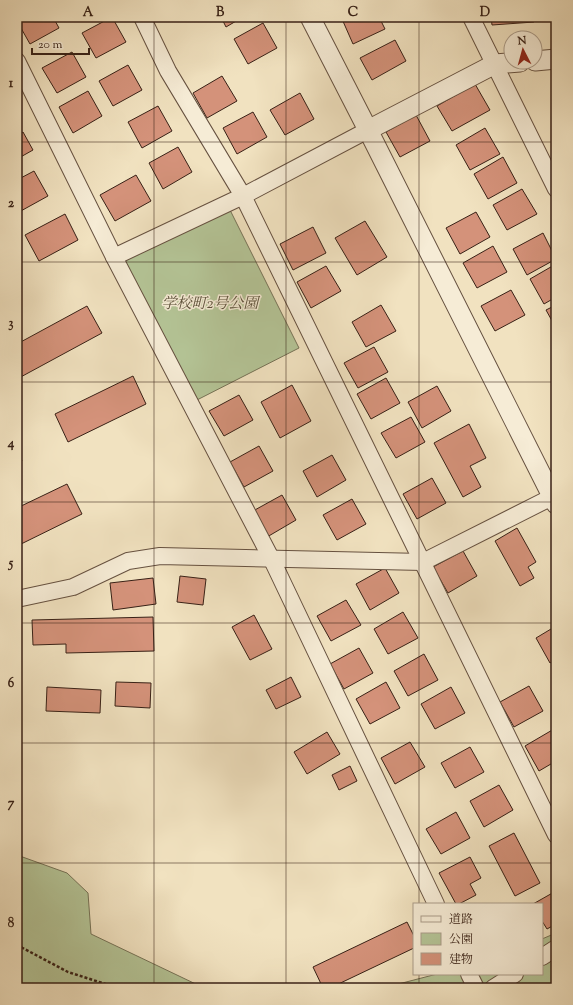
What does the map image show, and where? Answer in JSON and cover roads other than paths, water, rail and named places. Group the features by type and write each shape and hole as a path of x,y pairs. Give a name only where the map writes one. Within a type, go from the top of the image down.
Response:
{"street":[{"path":"142,17 168,72 243,196 556,835"},
{"path":"17,599 73,587 128,561 167,556 272,560 423,562 555,498 310,17"},
{"path":"471,17 556,190"},
{"path":"543,60 556,59"},
{"path":"17,61 114,257 272,560 436,903"},
{"path":"114,257 243,196 495,64 503,63"},
{"path":"543,956 556,948"},
{"path":"470,975 476,988"},
{"path":"493,988 513,975"}],"park label":[{"name":"学校町2号公園","path":"210,303"}]}
